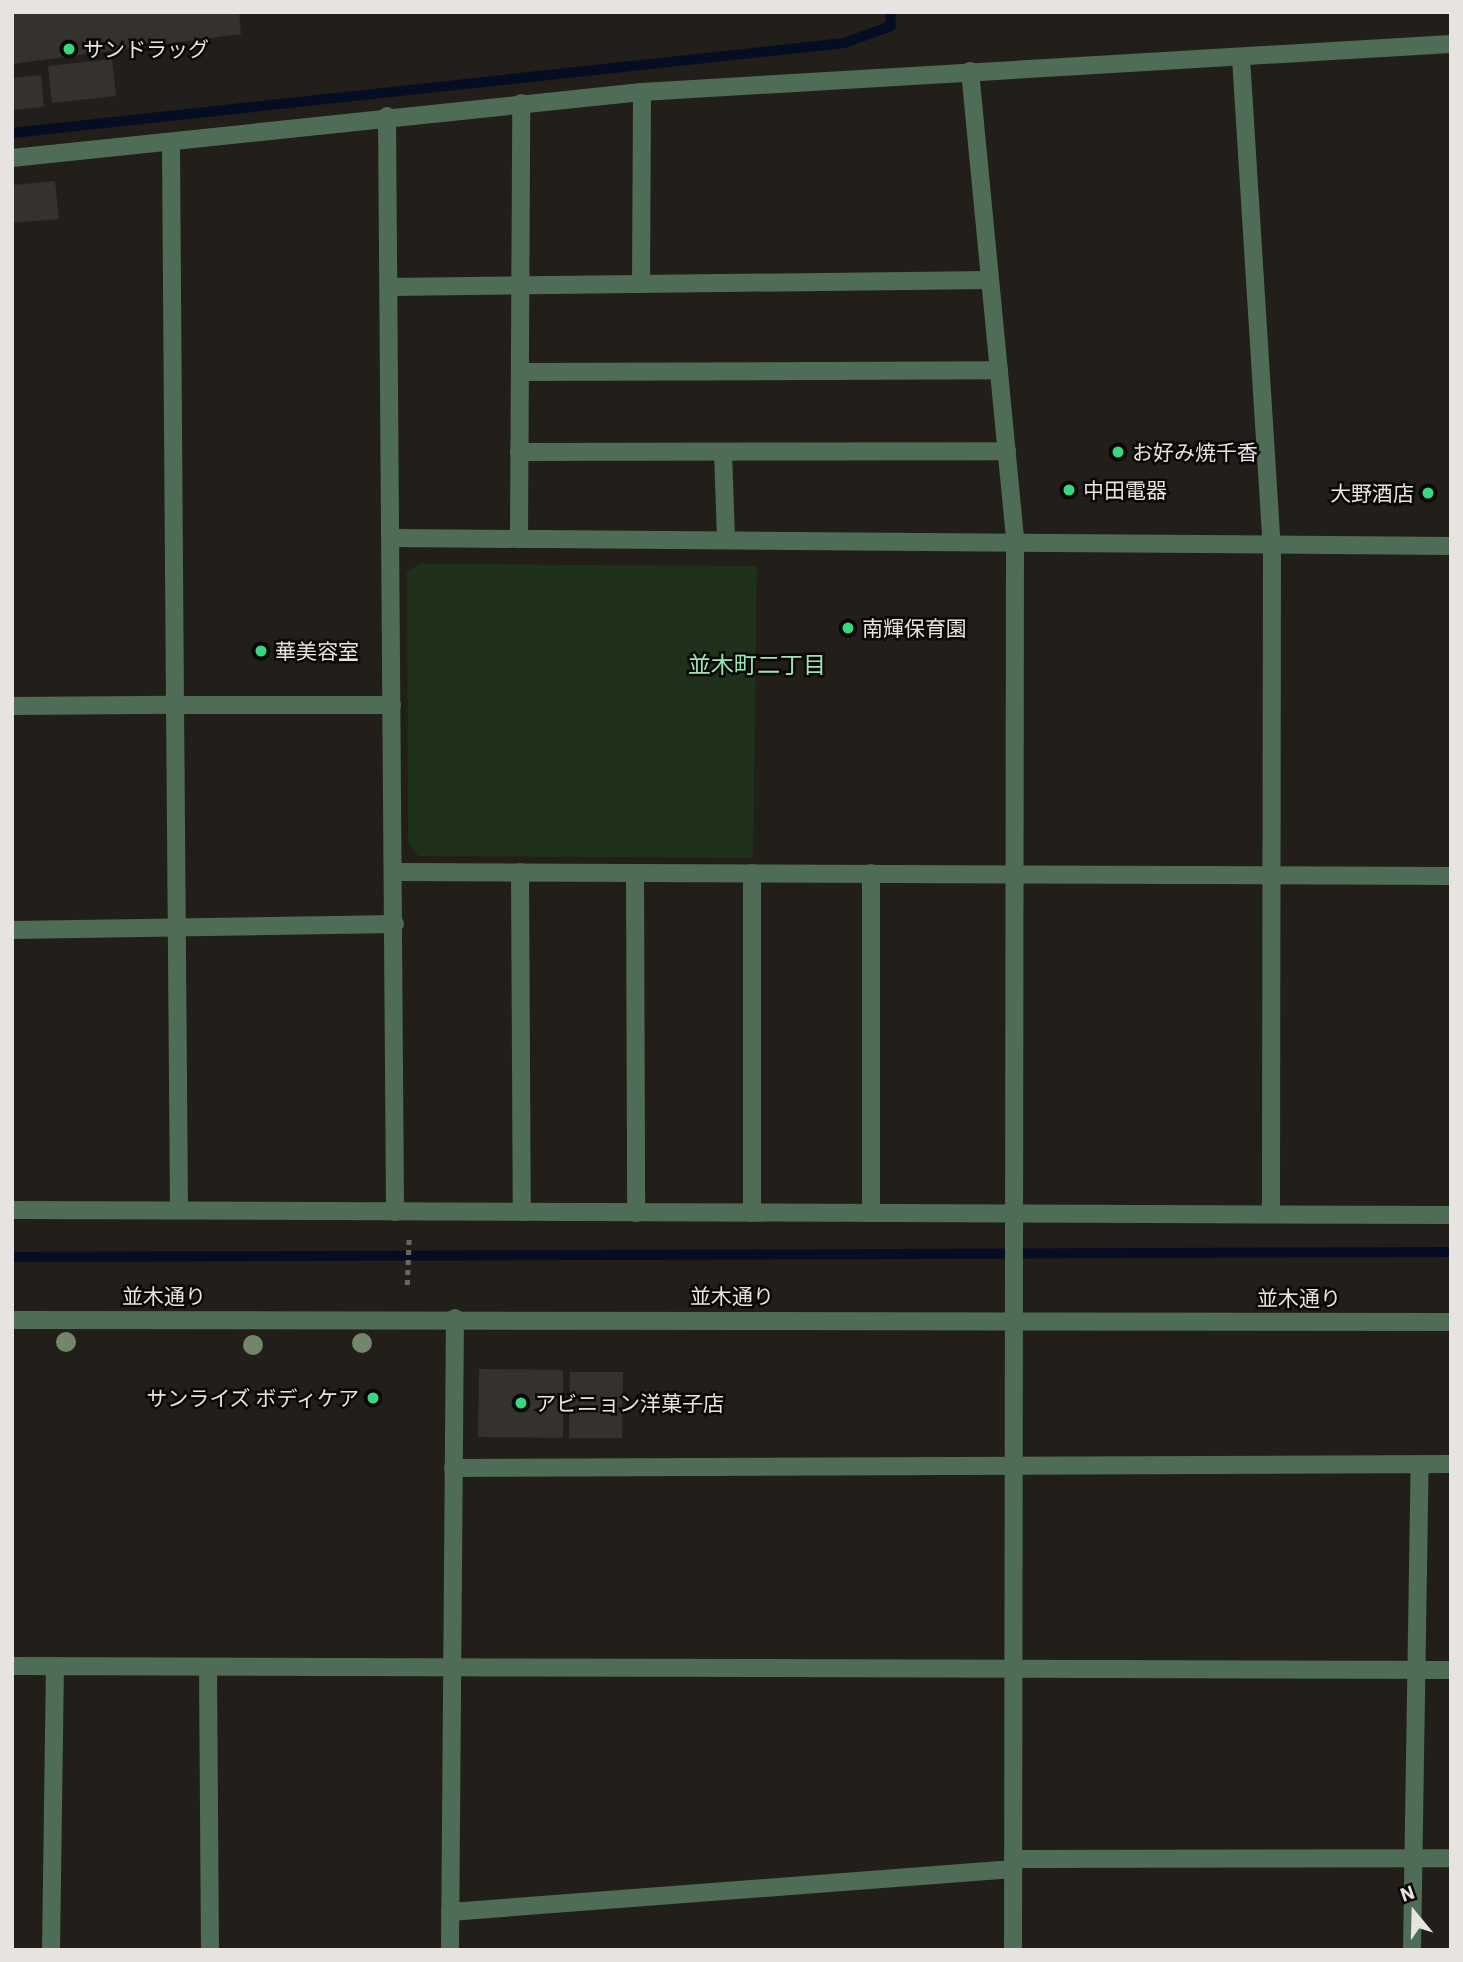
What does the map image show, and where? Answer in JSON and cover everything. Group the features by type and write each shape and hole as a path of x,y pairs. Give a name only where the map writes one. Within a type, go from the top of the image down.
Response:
{"street":[{"path":"12,159 171,143 387,116 642,92 1451,44"},
{"path":"1241,58 1272,546 1274,876 1271,1214"},
{"path":"970,71 1015,541 1011,1213 1013,1950"},
{"path":"641,284 642,92"},
{"path":"519,539 521,103"},
{"path":"387,116 395,872 395,1212"},
{"path":"171,143 179,1209"},
{"path":"389,287 989,280"},
{"path":"520,372 999,370"},
{"path":"519,452 1007,451"},
{"path":"723,452 726,540"},
{"path":"391,538 1451,546"},
{"path":"12,706 392,705"},
{"path":"395,872 1451,876"},
{"path":"520,872 522,1212"},
{"path":"635,873 636,1213"},
{"path":"752,873 752,1213"},
{"path":"871,873 871,1213"},
{"path":"12,930 395,924"},
{"path":"12,1210 1451,1215"},
{"path":"450,1950 450,1667 455,1318"},
{"name":"並木通り","path":"12,1320 455,1318 1451,1322"},
{"path":"453,1468 1451,1464"},
{"path":"1412,1950 1419,1670 1420,1465"},
{"path":"12,1666 1451,1670"},
{"path":"51,1950 55,1666"},
{"path":"208,1667 210,1950"},
{"path":"450,1912 1013,1864 1451,1858"}],"path":[{"path":"407,1285 410,1236"}],"green space":[{"path":"420,564 757,566 753,858 418,856 408,841 407,572"}],"building":[{"name":"サンドラッグ","path":"12,12 239,12 241,34 12,64"},
{"path":"112,59 116,96 52,103 48,66"},
{"path":"41,75 44,107 12,110 12,78"},
{"path":"55,181 59,219 12,223 12,185"},
{"name":"アビニョン洋菓子店","path":"479,1369 563,1370 563,1438 478,1437"},
{"path":"570,1372 623,1372 622,1438 569,1438"}],"waterway":[{"path":"12,133 844,43 891,26 890,12"},
{"path":"12,1257 1451,1252"}],"place":[{"name":"サンドラッグ","path":"69,49"},
{"name":"お好み焼千香","path":"1118,452"},
{"name":"中田電器","path":"1069,490"},
{"name":"大野酒店","path":"1428,493"},
{"name":"南輝保育園","path":"848,628"},
{"name":"華美容室","path":"261,651"},
{"name":"サンライズ ボディケア","path":"373,1398"},
{"name":"アビニョン洋菓子店","path":"521,1403"}],"district":[{"name":"並木町二丁目","path":"757,664"}]}
